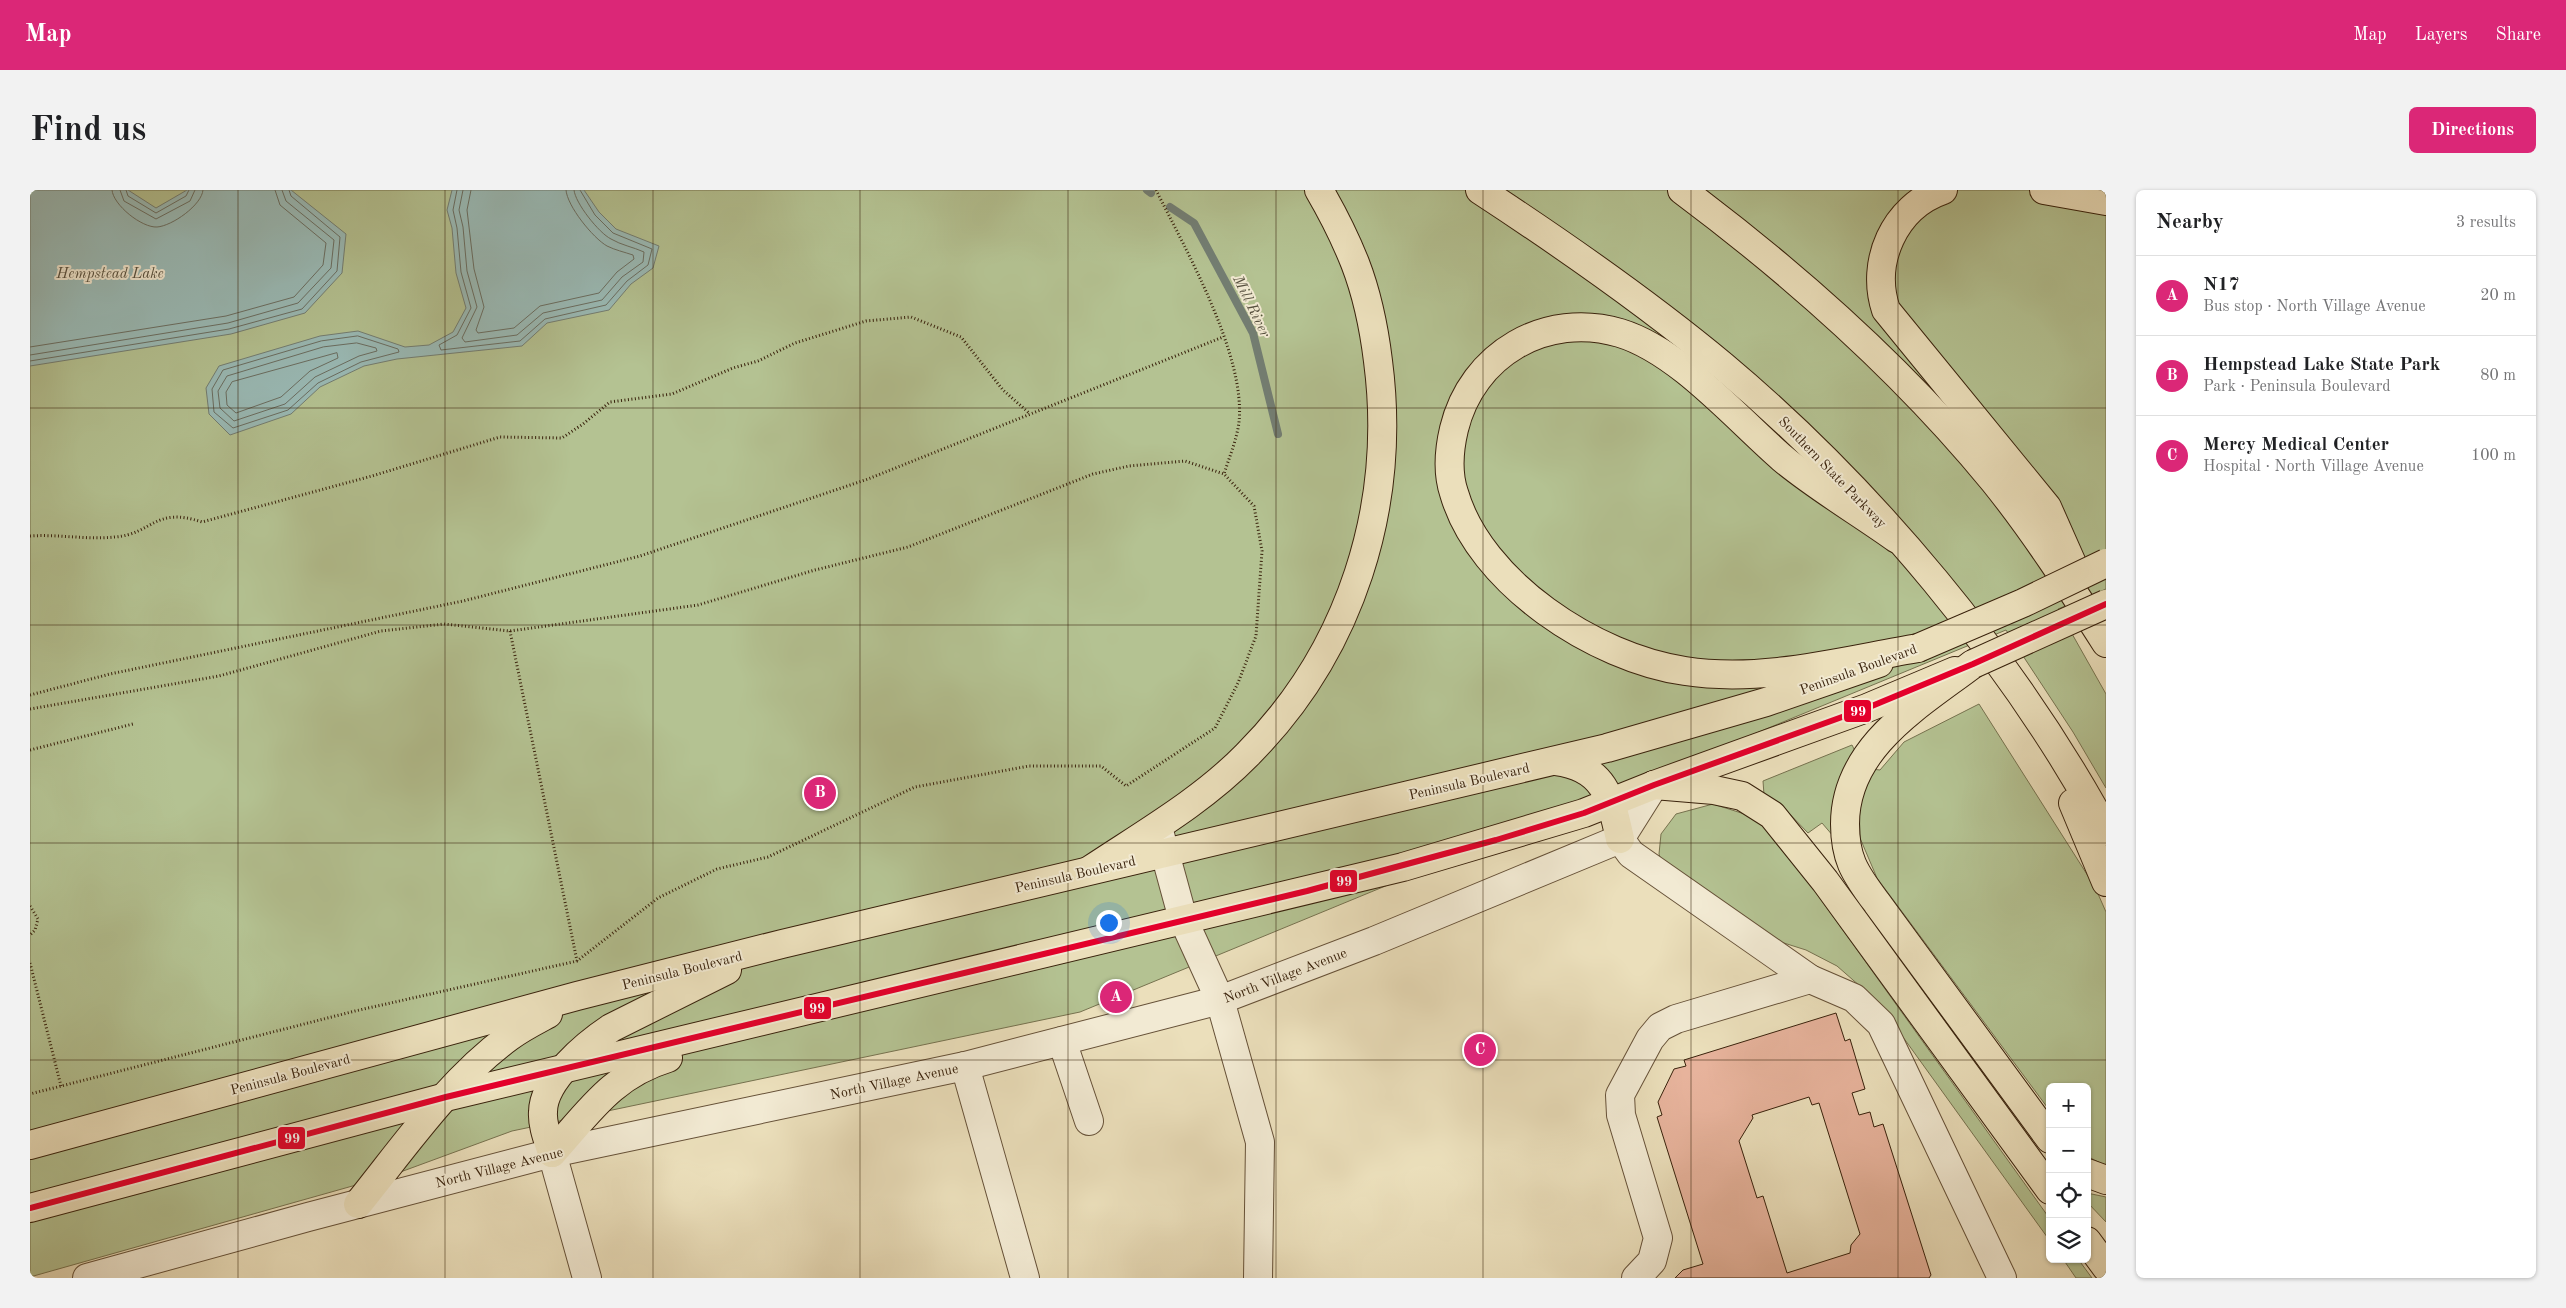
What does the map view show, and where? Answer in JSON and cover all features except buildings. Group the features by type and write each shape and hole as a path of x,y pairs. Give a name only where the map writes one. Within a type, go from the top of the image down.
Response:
{"main road":[{"path":"1090,870 1209,788 1246,756 1288,709 1320,663 1353,591 1365,554 1379,491 1382,460 1382,388 1372,322 1365,295 1342,234 1319,190"},
{"name":"Southern State Parkway","path":"1480,190 1648,306 1725,368 1833,469 1897,539 1974,631 2042,728 2106,831"},
{"path":"1682,190 1792,275 1863,340 1931,409 1994,482 2058,569 2106,641"},
{"path":"1943,190 1910,211 1898,226 1887,245 1881,264 1879,281 1886,310 2047,507 2106,641"},
{"path":"2044,190 2106,200"},
{"path":"1897,539 1784,460 1667,357 1622,334 1578,327 1548,331 1520,342 1497,356 1477,378 1461,406 1456,421 1450,457 1450,473 1453,492 1468,527 1495,564 1531,599 1551,615 1598,643 1666,668 1724,674 1791,670 1918,648"},
{"name":"Peninsula Boulevard","path":"30,1145 577,996 782,944 1090,870 1556,761 1724,715 1864,669 1918,648 2024,603 2106,563"},
{"path":"30,1208 446,1097 1404,867 1584,813 1654,785 1867,708 1973,664 2106,604"},
{"path":"1973,664 1888,730 1868,755 1856,776 1845,812 1847,848 1858,876 2046,1134"},
{"path":"2042,728 2106,882"},
{"path":"1556,761 1573,763 1594,776 1602,784 1612,802 1620,838"},
{"path":"1654,785 1714,790 1742,796 1772,815 1820,874 2046,1185"},
{"path":"552,1153 543,1112 549,1090 564,1068 595,1038 628,1018 782,944"},
{"path":"358,1204 446,1097 480,1061 509,1037 577,996"},
{"path":"552,1153 611,1087 627,1076 648,1065 786,1015"},
{"path":"2091,1174 2106,1180"},
{"path":"2091,1246 2106,1267"}],"street":[{"path":"1654,785 1620,838 1631,854 1810,979 1854,998 1881,1024 2002,1278"},
{"path":"1157,825 1183,919 1220,1000 1260,1142 1258,1278"},
{"name":"North Village Avenue","path":"87,1278 552,1153 965,1066 1220,1000 1374,941 1620,838"},
{"path":"1636,1278 1652,1261 1658,1238 1621,1115 1620,1095 1650,1039 1660,1027 1676,1019 1810,979"},
{"path":"1062,1041 1089,1121"},
{"path":"965,1066 1025,1278"},
{"path":"552,1153 587,1278"}],"path":[{"path":"1156,190 1205,290 1236,372 1239,422 1224,474"},
{"path":"30,536 117,537 141,529 158,519 183,516 202,522 372,476 500,437 562,438 584,424 610,402 672,394 733,368 758,361 795,343 866,321 911,317 961,337 1003,390 1030,413"},
{"path":"30,695 110,674 463,601 640,556 868,479 1223,336"},
{"path":"30,709 219,676 381,631 444,624 510,631 698,605 815,570 908,547 1094,474 1129,466 1185,461 1224,474 1254,506 1262,551 1256,636 1238,683 1215,728 1126,786 1101,766 1028,766 915,787 768,857 717,869 658,898 577,961 355,1011 30,1094"},
{"path":"510,631 577,961"},
{"path":"30,750 133,724"},
{"path":"30,906 38,919 35,930 30,935"},
{"path":"30,963 61,1086"}],"green space":[{"path":"30,190 2106,190 2106,589 2058,609 2106,694 2106,788 2073,732 2006,630 1080,1012 512,1131 395,1174 30,1277"},
{"path":"1979,704 2095,887 2106,912 2106,1166 2091,1158 2091,1083 2046,1083 2046,1106 1877,878 1860,838 1859,798 1871,769 1880,770 1904,742"},
{"path":"1852,745 1857,755 1834,837 1822,823 1808,833 1782,806 1764,795 1763,781"},
{"path":"1713,804 1754,817 1784,848 2046,1213 2046,1235 1877,1001 1837,966 1806,950 1765,937 1664,869 1659,854 1661,834 1676,814"},
{"path":"2091,1194 2106,1197 2106,1222 2091,1206"},
{"path":"2066,1263 2081,1263 2092,1278 2076,1278"}],"water":[{"name":"Hempstead Lake","path":"30,190 128,190 156,208 187,190 291,190 346,234 342,273 305,313 231,334 30,366"},
{"path":"452,190 584,190 599,212 616,229 659,246 653,268 631,284 609,310 547,323 522,346 397,359 364,366 320,387 291,414 230,435 209,414 206,388 219,366 320,336 358,331 405,347 429,345 453,332 466,308 456,273 452,228 447,210"}],"waterway":[{"name":"Mill River","path":"1147,190 1151,193"},
{"name":"Mill River","path":"1170,207 1194,223 1253,333 1278,434"}],"transit line":[{"name":"99","path":"30,1208 446,1097 1307,891 1496,840 1584,813 1654,785 1867,708 1973,664 2106,604"}],"place":[{"name":"Hempstead Lake State Park","path":"820,793"},
{"name":"N17","path":"1116,997"},
{"name":"Mercy Medical Center","path":"1480,1050"}]}
